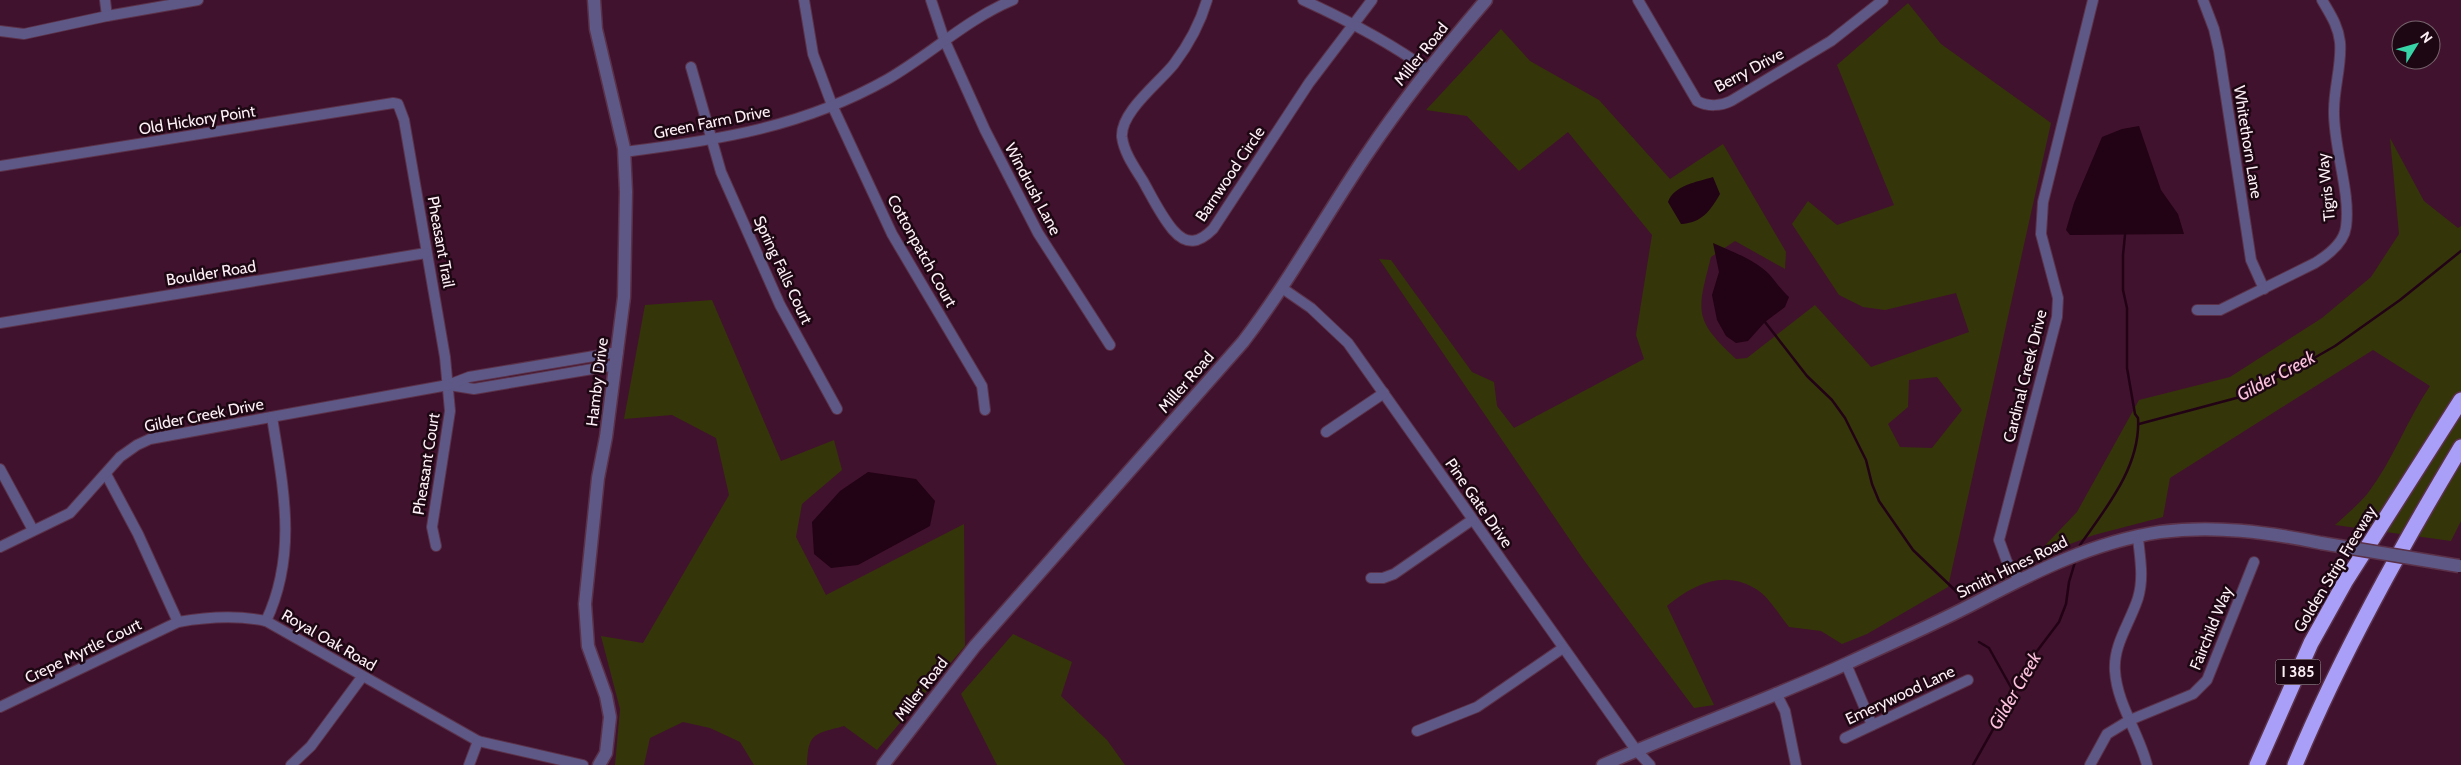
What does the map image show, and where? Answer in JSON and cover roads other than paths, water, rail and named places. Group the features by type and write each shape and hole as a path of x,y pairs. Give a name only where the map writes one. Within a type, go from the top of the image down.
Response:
{"highway":[{"name":"Golden Strip Freeway","path":"2257,765 2312,643 2345,582 2461,400"},
{"name":"I 385","path":"2295,765 2322,700 2374,600 2461,447"}],"street":[{"path":"105,0 107,16"},
{"path":"0,30 24,34 107,16 198,0"},
{"name":"Hamby Drive","path":"594,0 596,29 620,126 624,152 626,192 624,297 618,352 598,478 585,604 588,646 606,696 610,717 610,735 606,753 599,765"},
{"name":"Cottonpatch Court","path":"804,0 813,54 832,105 892,234 982,386 985,410"},
{"name":"Windrush Lane","path":"931,0 944,39 985,130 1038,232 1110,345"},
{"name":"Green Farm Drive","path":"624,152 711,140 767,129 832,105 890,78 975,19 1013,0"},
{"name":"Barnwood Circle","path":"1207,0 1196,30 1188,44 1173,65 1136,106 1125,123 1122,136 1130,160 1168,225 1185,240 1194,242 1204,239 1213,229 1309,83 1353,23"},
{"path":"1303,0 1353,23 1396,47 1428,70"},
{"path":"1353,23 1372,0"},
{"name":"Miller Road","path":"883,765 975,646 1225,364 1261,319 1366,155 1428,70 1486,0"},
{"name":"Berry Drive","path":"1638,0 1698,101 1702,104 1719,105 1732,101 1831,41 1882,0"},
{"name":"Cardinal Creek Drive","path":"2020,579 2007,562 1999,540 2057,317 2058,298 2041,234 2043,202 2093,0"},
{"name":"Whitethorn Lane","path":"2204,0 2218,51 2251,260 2264,289"},
{"name":"Tigris Way","path":"2197,310 2220,310 2329,254 2346,229 2347,206 2338,157 2334,109 2340,43 2337,25 2322,0"},
{"name":"Spring Falls Court","path":"692,67 721,172 780,305 837,409"},
{"name":"Old Hickory Point","path":"0,166 394,103 398,104"},
{"name":"Pheasant Trail","path":"398,104 404,120 445,356 448,385"},
{"name":"Boulder Road","path":"0,323 426,253"},
{"name":"Pine Gate Drive","path":"1282,288 1311,308 1336,330 1384,393 1636,750 1650,765"},
{"name":"Gilder Creek Drive","path":"0,547 33,530 55,522 70,513 125,453 150,439 448,385 469,377 618,352"},
{"name":"Gilder Creek Drive","path":"448,385 474,389 616,365"},
{"name":"Pheasant Court","path":"436,546 432,527 450,411 448,385"},
{"path":"1326,432 1384,393"},
{"path":"266,621 275,603 287,532 286,508 272,417"},
{"path":"0,468 33,530"},
{"path":"106,474 138,534 178,622"},
{"path":"1371,578 1383,578 1394,574 1472,520"},
{"name":"Smith Hines Road","path":"1603,765 1846,664 2075,554 2159,532 2218,528 2273,534 2460,566"},
{"path":"2138,538 2142,574 2139,590 2117,649 2115,670 2118,693 2147,765"},
{"name":"Fairchild Way","path":"2090,765 2107,734 2130,720 2193,694 2207,680 2254,562"},
{"name":"Royal Oak Road","path":"178,622 243,617 266,621 478,741 584,765"},
{"name":"Crepe Myrtle Court","path":"0,707 178,622"},
{"path":"1417,730 1477,707 1563,648"},
{"path":"1846,664 1872,725"},
{"path":"292,765 312,746 362,677"},
{"name":"Emerywood Lane","path":"1846,738 1968,680"},
{"path":"1776,693 1785,712 1796,765"},
{"path":"469,765 478,741"}],"waterway":[{"path":"2080,545 2120,486 2134,453 2137,436 2138,418 2135,414 2127,368 2127,308 2123,290 2125,235"},
{"name":"Gilder Creek","path":"2139,424 2240,397 2302,365 2335,346 2400,300 2461,251"},
{"path":"1765,322 1807,376 1832,400 1845,418 1866,460 1872,484 1879,501 1913,550 1959,594"},
{"name":"Gilder Creek","path":"1973,765 2037,651 2059,622 2066,604 2069,582 2075,562"},
{"path":"1979,642 1989,648 2013,691"}]}
